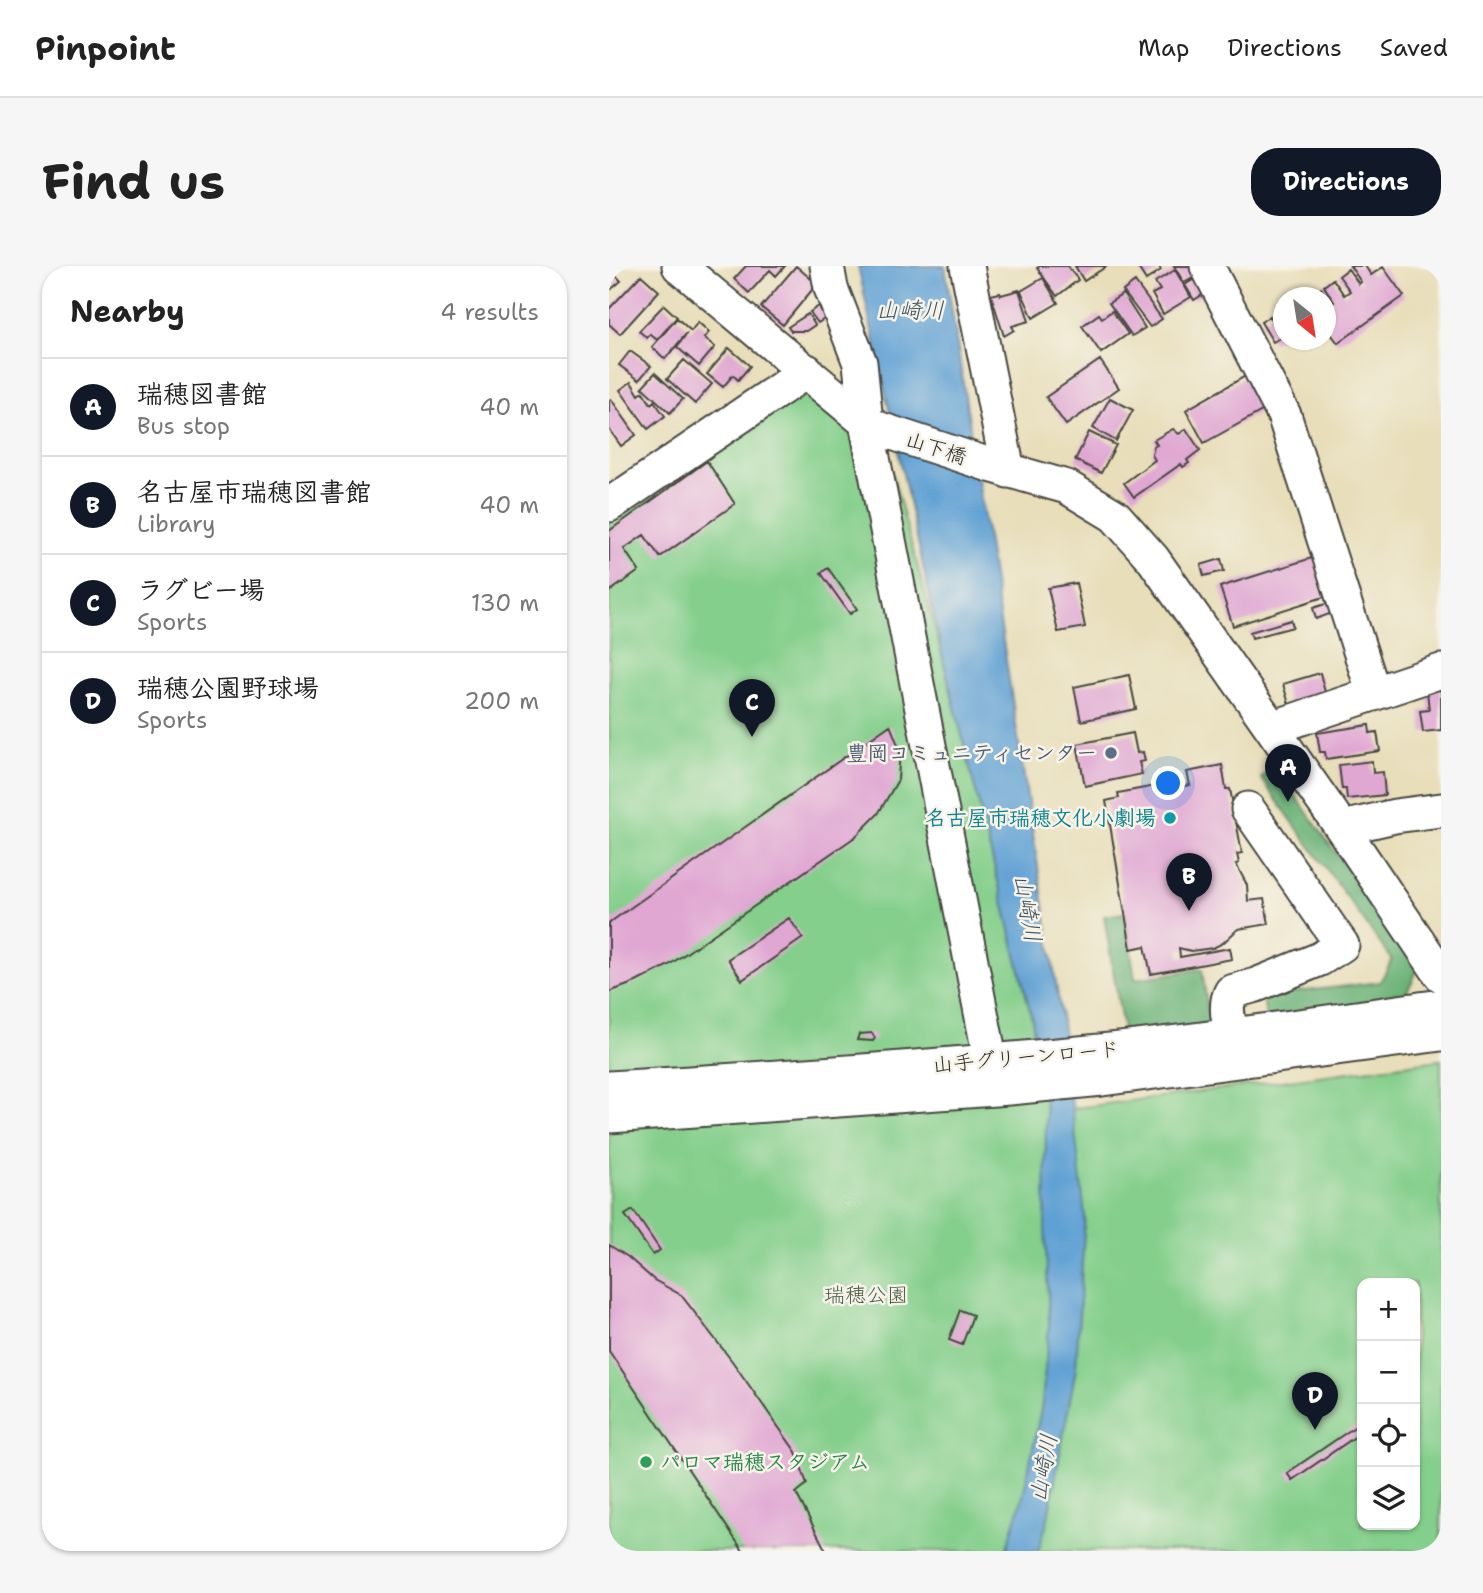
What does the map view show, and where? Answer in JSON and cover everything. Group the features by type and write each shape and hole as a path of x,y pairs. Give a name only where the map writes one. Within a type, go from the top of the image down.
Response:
{"street":[{"path":"679,266 873,425"},
{"path":"827,266 831,288 860,363 1000,1075"},
{"path":"967,266 1000,469"},
{"path":"1207,266 1285,415 1374,694"},
{"path":"609,505 807,371"},
{"name":"山下橋","path":"873,425 1000,469 1067,487 1115,516 1153,559 1342,828 1441,975"},
{"path":"1272,728 1441,671"},
{"path":"1237,1048 1228,1012 1231,992 1256,985 1320,959 1342,945 1248,809"},
{"path":"1342,828 1395,816 1441,810"},
{"name":"山手グリーンロード","path":"1237,1048 1441,1006"},
{"name":"山手グリーンロード","path":"609,1115 1101,1065 1237,1048 1441,1034"},
{"name":"山手グリーンロード","path":"609,1088 1000,1075"}],"green space":[{"name":"瑞穂公園","path":"807,371 880,429 944,663 1032,1019 1046,1112 1441,1060 1441,1551 609,1551 609,505"},
{"path":"1275,767 1418,969 1402,1002 1266,1019 1263,996 1380,982 1392,960 1261,778"},
{"path":"1125,913 1135,979 1202,969 1210,1026 1124,1036 1104,916"}],"water":[{"name":"山崎川","path":"858,266 945,266 1062,1022 1085,1215 1076,1368 1047,1523 1038,1551 1006,1551 1023,1496 1042,1404 1049,1324 1045,1227 1046,1112 1032,1019 944,663"}],"building":[{"path":"746,266 785,266 776,276 770,270 749,293 734,279"},
{"path":"796,266 817,284 783,325 761,307"},
{"path":"1068,266 1078,280 1057,296 1037,268"},
{"path":"1075,266 1107,266 1084,281"},
{"path":"1137,266 1159,266 1161,270 1146,280"},
{"path":"1174,266 1195,266 1200,274 1184,283"},
{"path":"1350,266 1365,266 1371,275 1383,267 1404,296 1338,343 1336,287 1324,286 1333,279 1344,295 1350,291 1339,276 1348,269 1359,284 1361,282"},
{"path":"609,268 621,281 609,291"},
{"path":"1175,270 1191,297 1163,314 1152,294 1160,290 1155,282"},
{"path":"641,275 659,291 620,334 609,324 609,309"},
{"path":"1201,275 1210,290 1194,300 1185,285"},
{"path":"1043,278 1058,303 1033,318 1021,291"},
{"path":"1135,282 1162,319 1150,327 1123,291"},
{"path":"1019,290 1029,321 1012,326 1014,330 1004,336 991,295"},
{"path":"1123,294 1145,328 1132,336 1109,303"},
{"path":"828,300 829,316 818,323 810,312"},
{"path":"664,305 677,317 657,340 650,334 647,338 639,331"},
{"path":"1112,311 1128,334 1101,353 1082,326 1099,314 1102,318"},
{"path":"808,314 815,325 806,331 791,331 788,327"},
{"path":"1270,316 1273,321 1273,342 1261,322"},
{"path":"677,318 691,331 698,322 709,332 704,338 715,347 699,366 677,347 687,333 665,359 652,347"},
{"path":"729,348 750,366 738,380 733,375 723,387 707,374"},
{"path":"630,351 651,366 639,380 619,365"},
{"path":"684,360 712,384 695,404 667,379"},
{"path":"1100,360 1119,388 1066,425 1046,397"},
{"path":"655,373 683,399 670,413 642,387"},
{"path":"1251,373 1269,407 1204,443 1186,410"},
{"path":"631,382 639,395 643,392 651,404 654,401 665,416 648,429 620,390"},
{"path":"1110,398 1133,410 1116,441 1093,428"},
{"path":"611,399 636,435 621,446 609,429"},
{"path":"1173,429 1179,434 1186,429 1200,450 1187,460 1189,463 1183,467 1181,464 1134,497 1124,483 1155,460 1152,455 1154,446 1157,445 1154,440"},
{"path":"1089,432 1116,445 1101,473 1075,460"},
{"path":"707,461 735,504 660,557 644,535 624,549 639,571 609,592 609,531"},
{"path":"1318,556 1330,595 1233,626 1220,587"},
{"path":"1221,559 1224,571 1204,576 1201,565"},
{"path":"828,568 857,609 850,614 821,573"},
{"path":"1076,583 1085,627 1058,632 1048,588"},
{"path":"1332,602 1335,612 1316,619 1313,608"},
{"path":"1291,620 1293,627 1252,638 1250,632"},
{"path":"1320,673 1327,700 1291,711 1283,684"},
{"path":"1129,675 1136,709 1081,721 1074,687"},
{"path":"1441,690 1441,730 1423,732 1420,711 1429,710 1427,691"},
{"path":"890,725 900,750 898,780 878,814 855,837 669,965 609,992 609,923"},
{"path":"1369,725 1370,733 1377,732 1380,751 1326,759 1325,752 1320,752 1317,733"},
{"path":"1133,733 1137,753 1143,752 1145,761 1139,762 1142,774 1085,786 1077,744"},
{"path":"1372,761 1373,773 1383,772 1385,795 1347,799 1346,789 1342,789 1339,765"},
{"path":"1222,765 1226,789 1230,789 1242,853 1237,854 1239,863 1236,864 1247,885 1248,901 1264,899 1269,924 1238,929 1213,948 1191,951 1179,948 1180,957 1230,948 1232,959 1151,974 1145,946 1131,949 1106,801 1119,798 1118,793 1161,785 1163,791 1190,785 1187,772"},
{"path":"789,918 803,938 742,980 728,959"},
{"path":"872,1033 875,1038 873,1041 857,1040 859,1034"},
{"path":"633,1210 660,1250 653,1255 625,1215"},
{"path":"609,1245 628,1257 654,1280 681,1295 732,1361 796,1452 807,1484 796,1493 826,1551 743,1551 609,1351"},
{"path":"960,1310 973,1315 962,1345 949,1340"},
{"path":"1357,1425 1357,1435 1292,1480 1287,1473"}],"place":[{"name":"ラグビー場","path":"752,737"},
{"name":"豊岡コミュニティセンター","path":"1111,753"},
{"name":"瑞穂図書館","path":"1288,802"},
{"name":"名古屋市瑞穂文化小劇場","path":"1170,818"},
{"name":"名古屋市瑞穂図書館","path":"1189,911"},
{"name":"瑞穂公園野球場","path":"1315,1430"},
{"name":"パロマ瑞穂スタジアム","path":"646,1462"}]}
